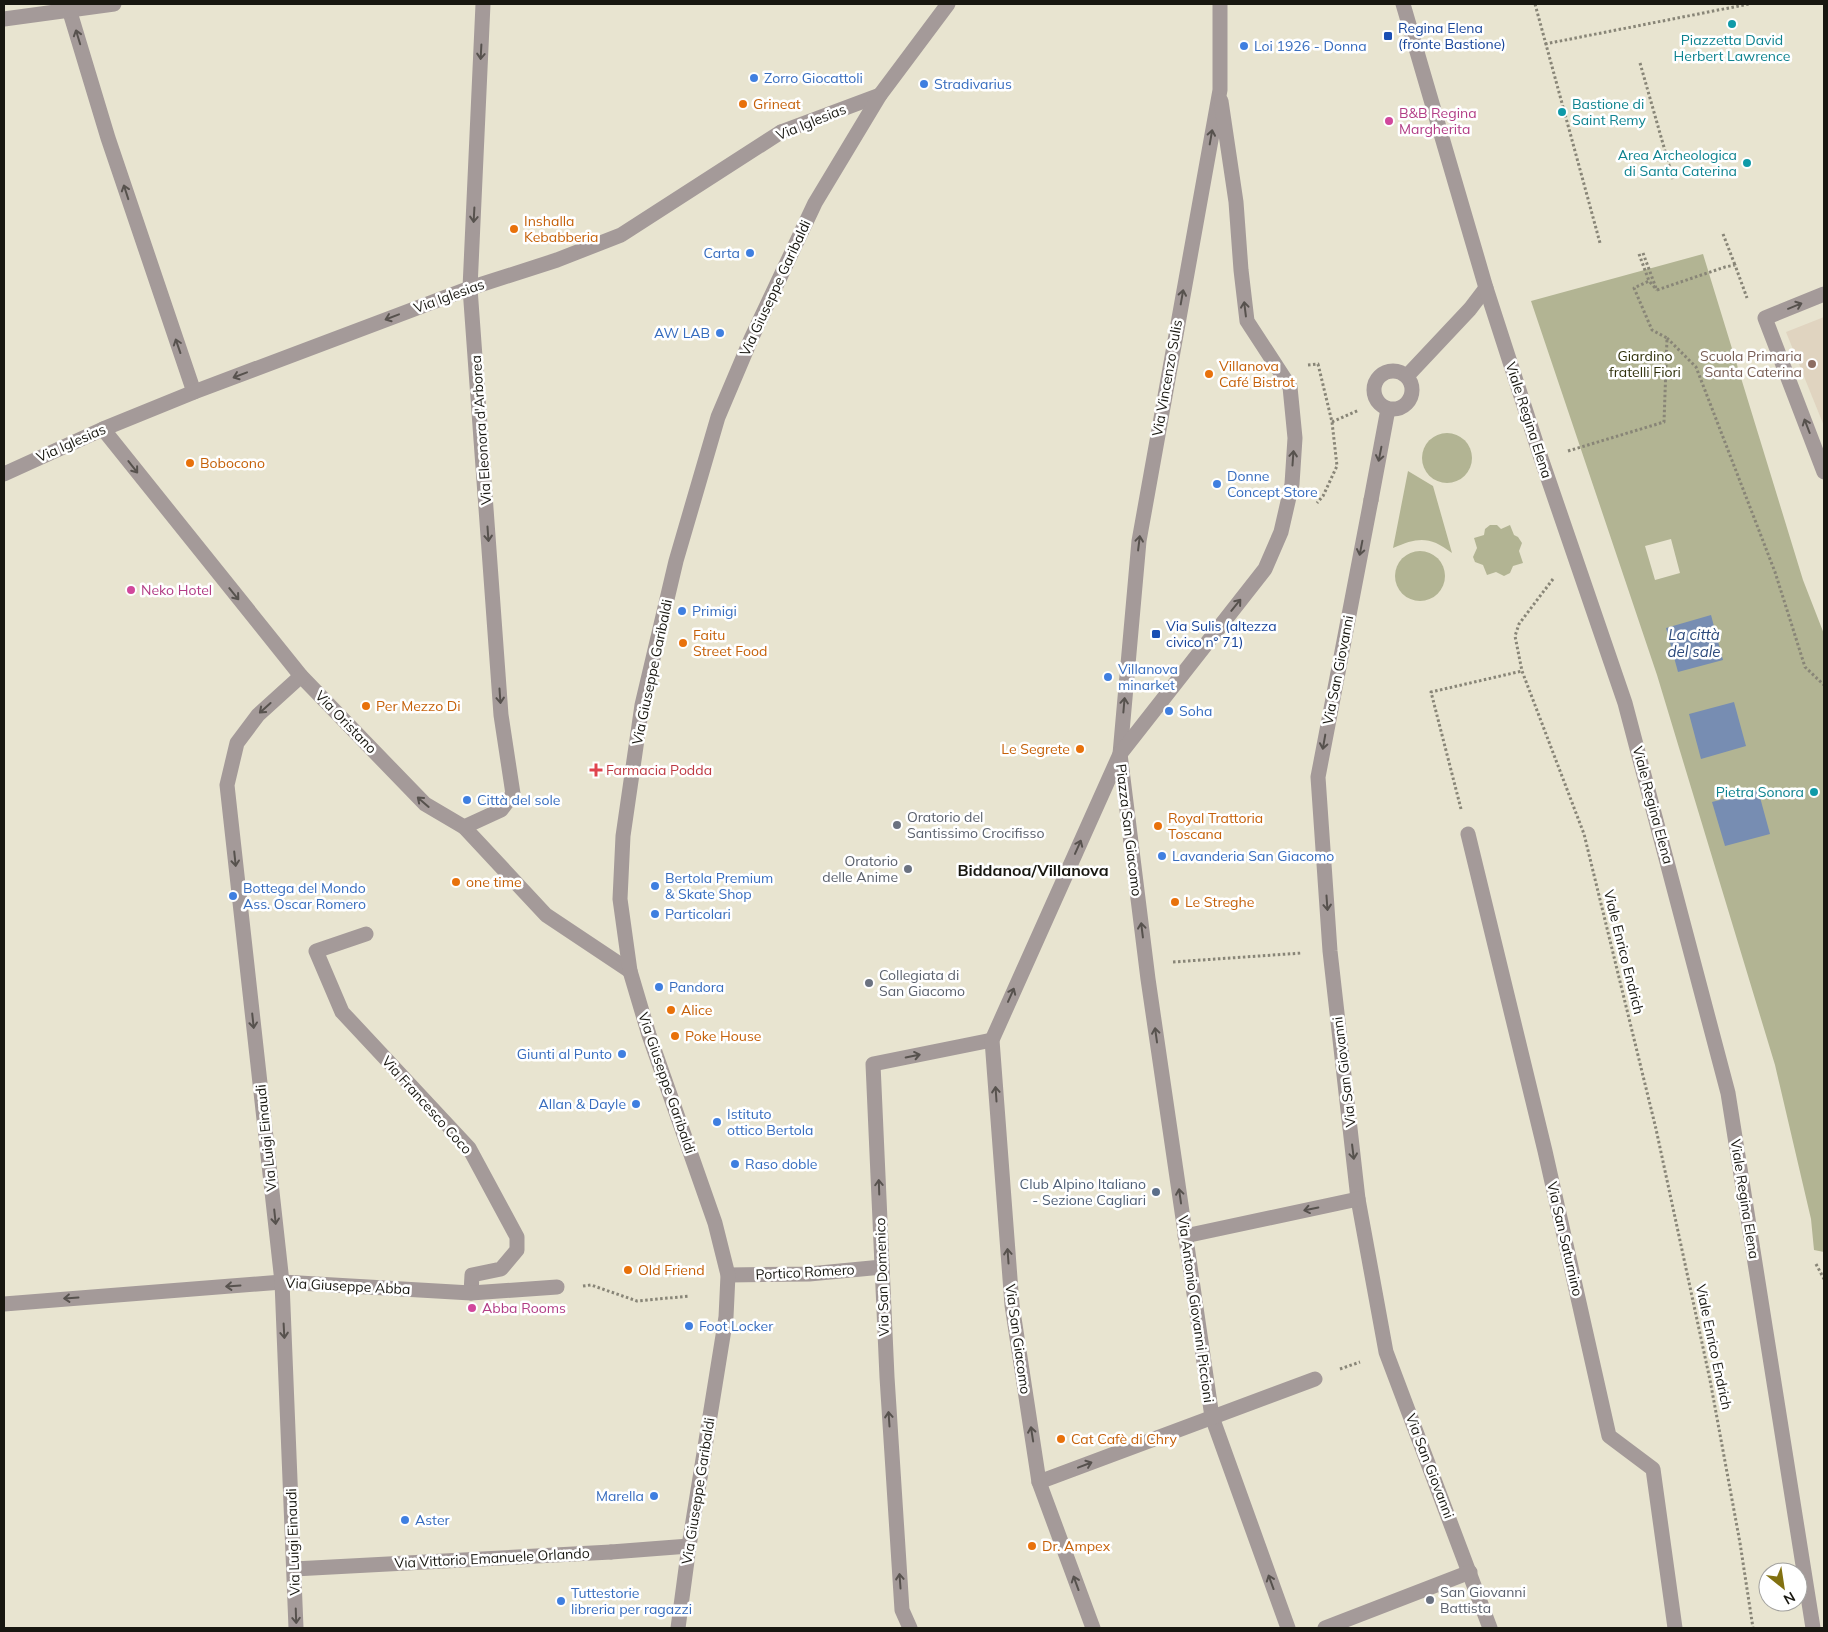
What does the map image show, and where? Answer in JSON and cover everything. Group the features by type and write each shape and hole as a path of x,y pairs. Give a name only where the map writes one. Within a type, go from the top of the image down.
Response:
{"street":[{"path":"4,19 114,4"},
{"name":"Via Eleonora d'Arborea","path":"464,827 501,810 513,794 501,715 470,288 483,4"},
{"name":"Via Giuseppe Garibaldi","path":"678,1628 689,1546 726,1317 728,1275 715,1223 648,1034 630,971 620,899 623,836 642,705 676,561 718,417 751,338 815,203 880,95 948,4"},
{"name":"Via Vincenzo Sulis","path":"1120,754 1139,542 1220,90 1220,4"},
{"name":"Viale Regina Elena","path":"1403,4 1486,288 1541,458 1625,703 1728,1093 1813,1628"},
{"path":"70,9 108,138 194,392"},
{"path":"1120,754 1265,569 1281,532 1292,484 1294,438 1290,387 1247,321 1236,202 1220,90"},
{"name":"Via Iglesias","path":"4,474 103,429 194,392 470,288 557,260 621,235 781,132 880,95"},
{"path":"1407,376 1470,309 1486,288"},
{"path":"1824,294 1765,318 1824,472"},
{"path":"1389,371 1402,372 1407,376 1413,388 1410,400 1400,408 1383,406 1373,391 1377,378 1389,371"},
{"name":"Via San Giovanni","path":"1383,406 1371,500 1318,777 1330,952 1358,1199 1386,1352 1490,1628"},
{"name":"Via Oristano","path":"103,429 301,676 425,804 464,827 546,915 630,971"},
{"name":"Via Luigi Einaudi","path":"296,1628 282,1282 227,785 237,744 258,715 301,676"},
{"name":"Piazza San Giacomo","path":"1120,754 1147,971"},
{"name":"Piazza San Giacomo","path":"992,1040 1120,754"},
{"name":"Via San Saturnino","path":"1468,834 1543,1142 1609,1436 1653,1469 1675,1628"},
{"name":"Via Francesco Coco","path":"366,934 316,951 342,1012 469,1148 517,1237 517,1250 500,1269 472,1275 471,1293"},
{"name":"Via Antonio Giovanni Piccioni","path":"1147,971 1212,1417 1288,1628"},
{"name":"Via San Domenico","path":"903,1628 887,1377 874,1064 992,1040"},
{"name":"Via San Giacomo","path":"992,1040 1012,1305 1039,1482 1093,1628"},
{"path":"1185,1236 1358,1199"},
{"name":"Portico Romero","path":"728,1275 809,1274 882,1267"},
{"name":"Via Giuseppe Abba","path":"4,1304 282,1282 471,1293 557,1287"},
{"path":"1039,1482 1315,1379"},
{"name":"Via Vittorio Emanuele Orlando","path":"294,1568 611,1552 689,1546"},
{"path":"1325,1628 1470,1572"},
{"name":"Via San Domenico","path":"902,1610 910,1628"}],"path":[{"path":"1534,4 1600,244"},
{"path":"1546,44 1749,4"},
{"path":"1640,62 1673,179"},
{"path":"1723,234 1750,305 1755,314 1765,318"},
{"path":"1641,254 1657,290 1649,281 1641,254"},
{"path":"1657,290 1725,266 1735,265"},
{"path":"1649,281 1634,288 1652,330 1667,338 1696,367 1775,572 1804,667 1824,685"},
{"path":"1541,458 1664,422 1667,338"},
{"path":"1332,422 1383,406"},
{"name":"Viale Enrico Endrich","path":"1554,572 1552,581 1519,624 1514,636 1522,671 1584,834 1654,1120 1710,1380 1740,1543 1753,1628"},
{"path":"1468,834 1431,692 1522,671"},
{"path":"1147,971 1330,952"},
{"path":"1816,1264 1824,1279"},
{"path":"557,1287 591,1285 638,1302 690,1296"},
{"path":"1315,1379 1386,1352"}],"shaded area":[{"name":"Scuola Primaria Santa Caterina","path":"1824,317 1824,426 1786,332"}],"green space":[{"name":"Giardino fratelli Fiori","path":"1703,254 1803,580 1824,634 1824,1252 1814,1250 1811,1219 1775,1065 1657,675 1531,301","holes":["1671,539 1680,573 1655,580 1645,546"]},
{"path":"1442,433 1452,433 1465,440 1472,453 1472,463 1465,476 1452,483 1442,483 1433,479 1426,472 1422,463 1422,453 1426,444 1433,437"},
{"path":"1408,471 1433,486 1452,553 1444,547 1424,540 1417,540 1393,548"},
{"path":"1490,525 1497,525 1501,529 1510,525 1514,535 1522,543 1519,551 1523,563 1513,566 1510,573 1504,576 1496,572 1487,575 1483,565 1475,562 1473,557 1477,548 1474,538 1484,535 1485,529"},
{"path":"1415,551 1425,551 1438,558 1445,571 1445,581 1438,594 1425,601 1415,601 1406,597 1399,590 1395,581 1395,571 1399,562 1406,555"}],"water":[{"name":"La città del sale","path":"1711,615 1723,660 1678,672 1666,628"},
{"path":"1734,702 1746,746 1701,759 1689,714"},
{"path":"1758,790 1770,834 1725,846 1712,802"}],"place":[{"name":"Piazzetta David Herbert Lawrence","path":"1732,24"},
{"name":"Regina Elena (fronte Bastione)","path":"1388,36"},
{"name":"Loi 1926 - Donna","path":"1244,46"},
{"name":"Zorro Giocattoli","path":"754,78"},
{"name":"Stradivarius","path":"924,84"},
{"name":"Grineat","path":"743,104"},
{"name":"Bastione di Saint Remy","path":"1562,112"},
{"name":"B&B Regina Margherita","path":"1389,121"},
{"name":"Area Archeologica di Santa Caterina","path":"1747,163"},
{"name":"Inshalla Kebabberia","path":"514,229"},
{"name":"Carta","path":"750,253"},
{"name":"AW LAB","path":"720,333"},
{"name":"Scuola Primaria Santa Caterina","path":"1812,364"},
{"name":"Villanova Café Bistrot","path":"1209,374"},
{"name":"Bobocono","path":"190,463"},
{"name":"Donne Concept Store","path":"1217,484"},
{"name":"Neko Hotel","path":"131,590"},
{"name":"Primigi","path":"682,611"},
{"name":"Via Sulis (altezza civico n° 71)","path":"1156,634"},
{"name":"Faitu Street Food","path":"683,643"},
{"name":"Villanova minarket","path":"1108,677"},
{"name":"Per Mezzo Di","path":"366,706"},
{"name":"Soha","path":"1169,711"},
{"name":"Le Segrete","path":"1080,749"},
{"name":"Farmacia Podda","path":"596,770"},
{"name":"Pietra Sonora","path":"1814,792"},
{"name":"Città del sole","path":"467,800"},
{"name":"Oratorio del Santissimo Crocifisso","path":"897,825"},
{"name":"Royal Trattoria Toscana","path":"1158,826"},
{"name":"Lavanderia San Giacomo","path":"1162,856"},
{"name":"Oratorio delle Anime","path":"908,869"},
{"name":"one time","path":"456,882"},
{"name":"Bertola Premium & Skate Shop","path":"655,886"},
{"name":"Bottega del Mondo Ass. Oscar Romero","path":"233,896"},
{"name":"Le Streghe","path":"1175,902"},
{"name":"Particolari","path":"655,914"},
{"name":"Collegiata di San Giacomo","path":"869,983"},
{"name":"Pandora","path":"659,987"},
{"name":"Alice","path":"671,1010"},
{"name":"Poke House","path":"675,1036"},
{"name":"Giunti al Punto","path":"622,1054"},
{"name":"Allan & Dayle","path":"636,1104"},
{"name":"Istituto ottico Bertola","path":"717,1122"},
{"name":"Raso doble","path":"735,1164"},
{"name":"Club Alpino Italiano - Sezione Cagliari","path":"1156,1192"},
{"name":"Old Friend","path":"628,1270"},
{"name":"Abba Rooms","path":"472,1308"},
{"name":"Foot Locker","path":"689,1326"},
{"name":"Cat Cafè di Chry","path":"1061,1439"},
{"name":"Marella","path":"654,1496"},
{"name":"Aster","path":"405,1520"},
{"name":"Dr. Ampex","path":"1032,1546"},
{"name":"San Giovanni Battista","path":"1430,1600"},
{"name":"Tuttestorie libreria per ragazzi","path":"561,1601"}],"district":[{"name":"Biddanoa/Villanova","path":"1033,870"}]}
